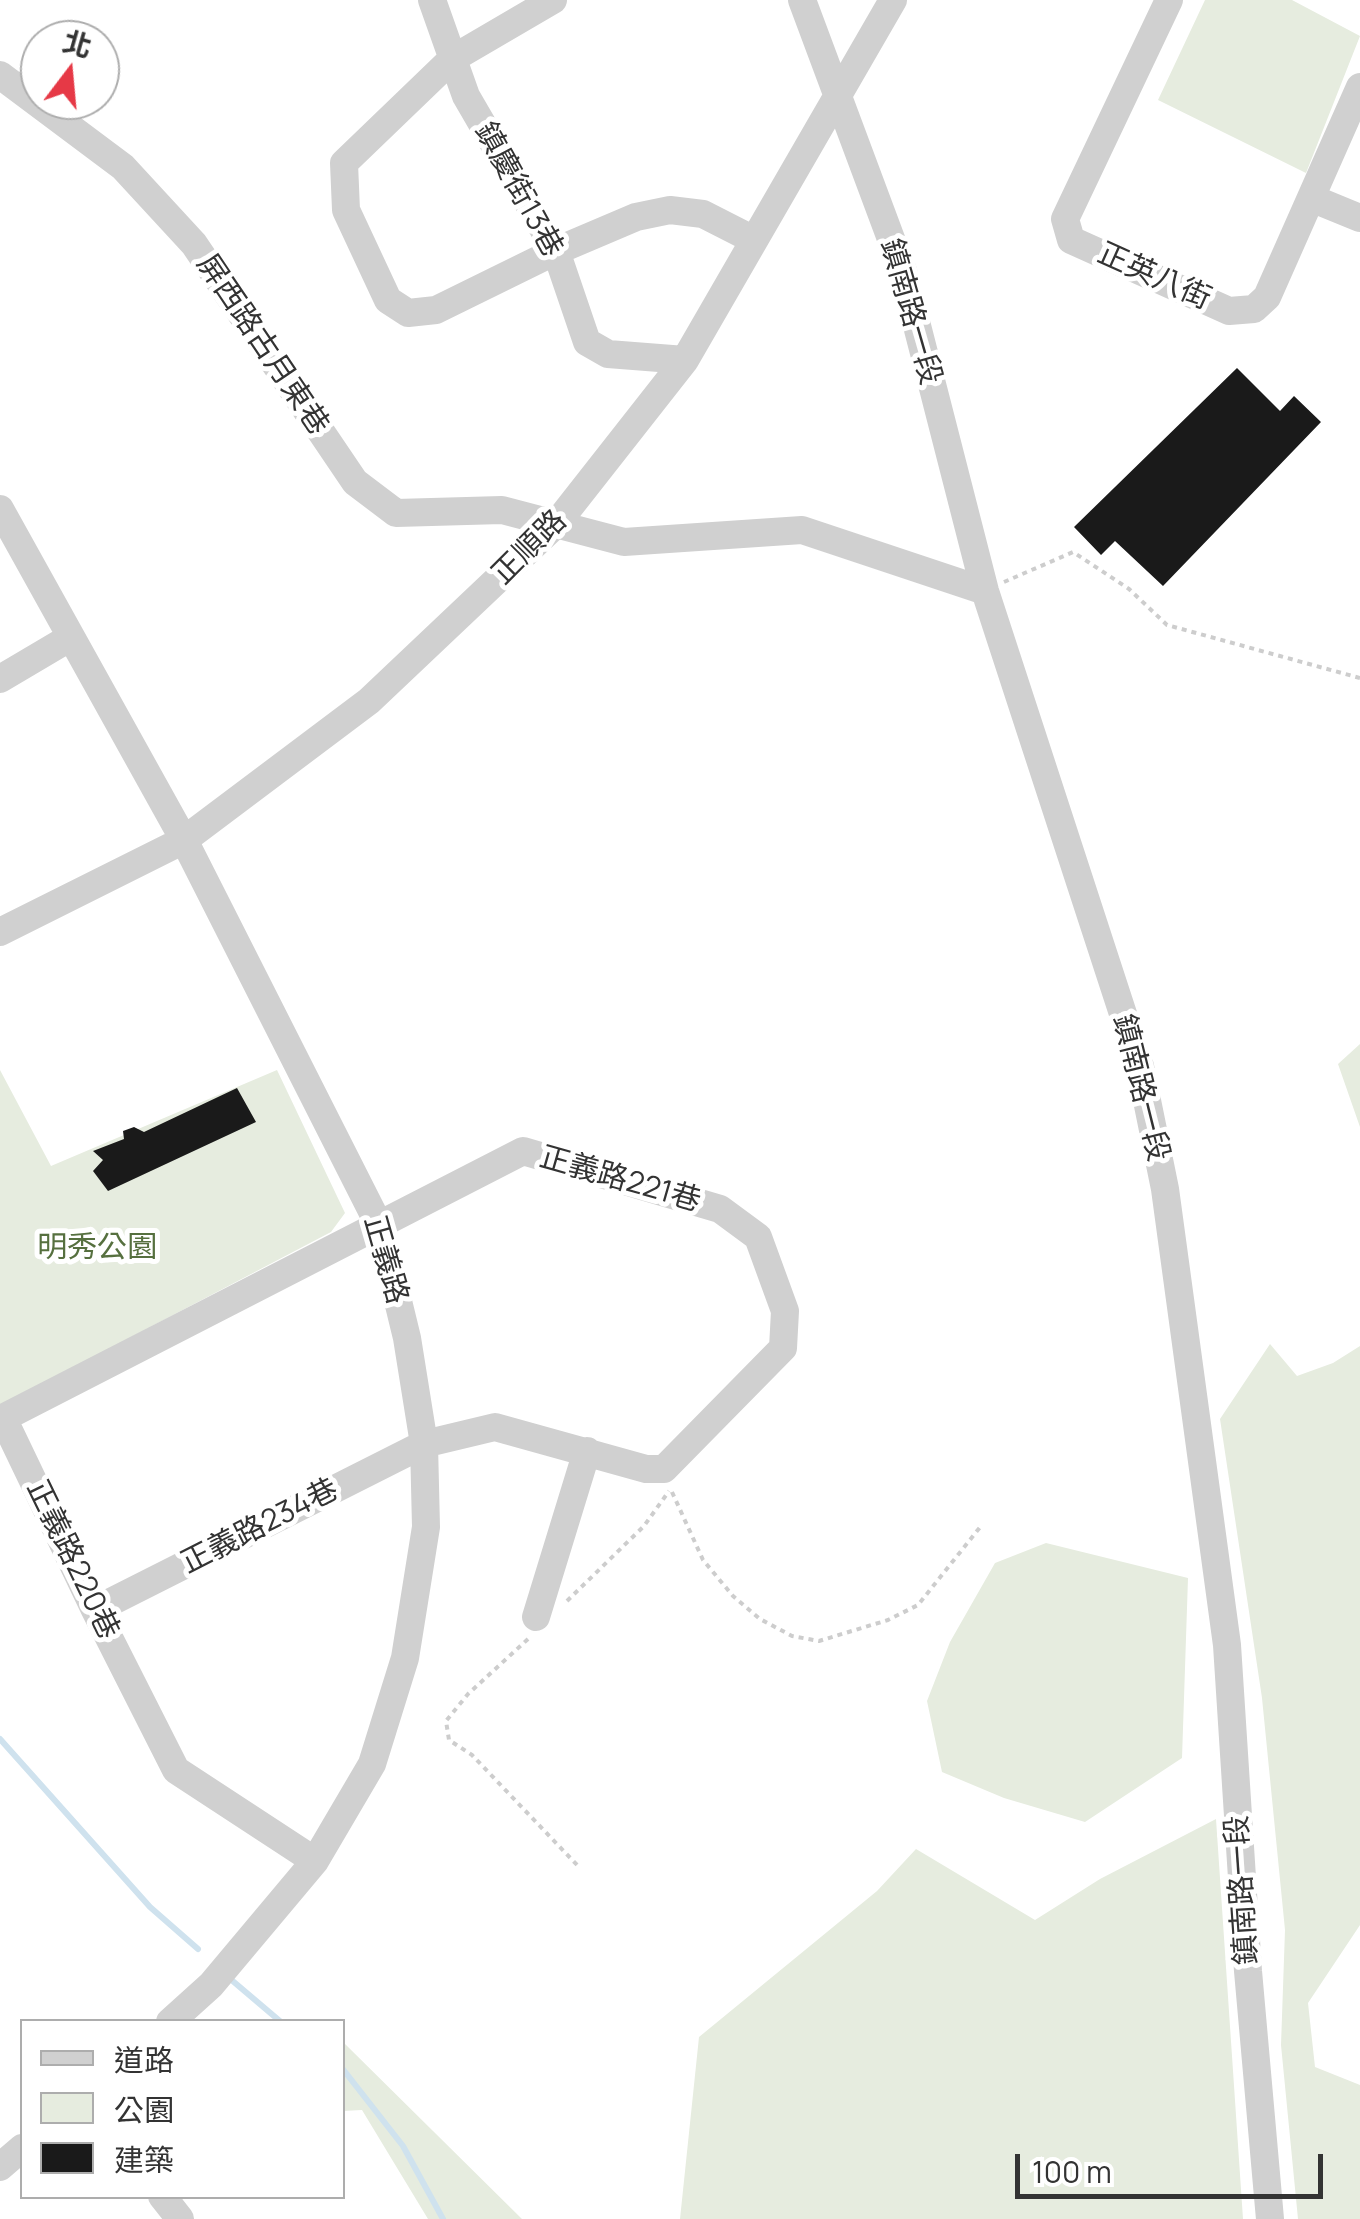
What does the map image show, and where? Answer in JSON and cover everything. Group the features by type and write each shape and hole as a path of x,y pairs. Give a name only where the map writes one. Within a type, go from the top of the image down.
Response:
{"street":[{"name":"鎮慶街13巷","path":"432,0 466,96 556,251 587,342 608,354 685,360"},
{"path":"553,0 452,60 344,163 346,210 388,300 408,313 436,310 636,216 670,210 703,214 754,240"},
{"name":"鎮南路一段","path":"802,0 902,271 985,590 1140,1066 1165,1190 1228,1645 1248,1971 1270,2219"},
{"name":"正順路","path":"0,932 184,840 369,701 558,523 685,360 893,0"},
{"name":"正英八街","path":"1169,0 1065,219 1071,240 1229,311 1254,309 1267,297 1360,87"},
{"name":"屏西路古月東巷","path":"0,76 123,167 194,244 355,482 396,513 502,510 624,542 802,530 985,590"},
{"path":"1310,198 1360,218"},
{"name":"正義路","path":"0,510 184,840 380,1227 406,1338 424,1444 426,1528 405,1658 372,1764 314,1861 211,1985 173,2019"},
{"path":"0,679 70,637"},
{"name":"正義路221巷","path":"380,1227 523,1152 720,1209 758,1237 785,1311 783,1348 667,1479"},
{"name":"正義路220巷","path":"314,1861 176,1770 3,1418 380,1227"},
{"path":"424,1444 495,1427 587,1451 667,1479"},
{"name":"正義路234巷","path":"95,1610 424,1444"},
{"path":"542,1621 587,1451"},
{"path":"0,2167 20,2150"},
{"path":"164,2199 180,2219"}],"path":[{"path":"985,590 1072,552 1129,589 1167,625 1360,678"},
{"path":"667,1479 703,1560 734,1596 760,1620 792,1636 819,1641 888,1620 918,1605 981,1526"},
{"path":"578,1866 472,1754 449,1740 446,1722 542,1621 644,1526 667,1479"}],"green space":[{"path":"1205,0 1292,0 1360,36 1306,173 1158,100"},
{"path":"1360,1044 1360,1127 1338,1064"},
{"name":"明秀公園","path":"0,1070 51,1166 277,1070 345,1213 331,1232 0,1406"},
{"path":"1270,1344 1297,1376 1333,1363 1360,1346 1360,1925 1308,2003 1315,2067 1360,2085 1360,2219 1298,2219 1281,2045 1285,1930 1262,1698 1220,1419"},
{"path":"1046,1543 1188,1578 1182,1758 1085,1822 1004,1798 942,1772 927,1701 950,1642 995,1563"},
{"path":"1216,1819 1243,2219 680,2219 699,2037 877,1891 916,1849 1035,1920 1100,1879"},
{"path":"345,2045 522,2219 428,2219 362,2110 345,2111"}],"building":[{"path":"1237,368 1280,411 1294,396 1321,422 1163,586 1115,541 1101,555 1074,527"},
{"path":"237,1088 256,1122 108,1191 93,1171 103,1160 93,1151 124,1139 123,1131 134,1127 144,1132"}],"waterway":[{"path":"0,1739 150,1907 198,1949"},
{"path":"228,1977 277,2019"},
{"path":"345,2072 403,2146 443,2219"}]}
